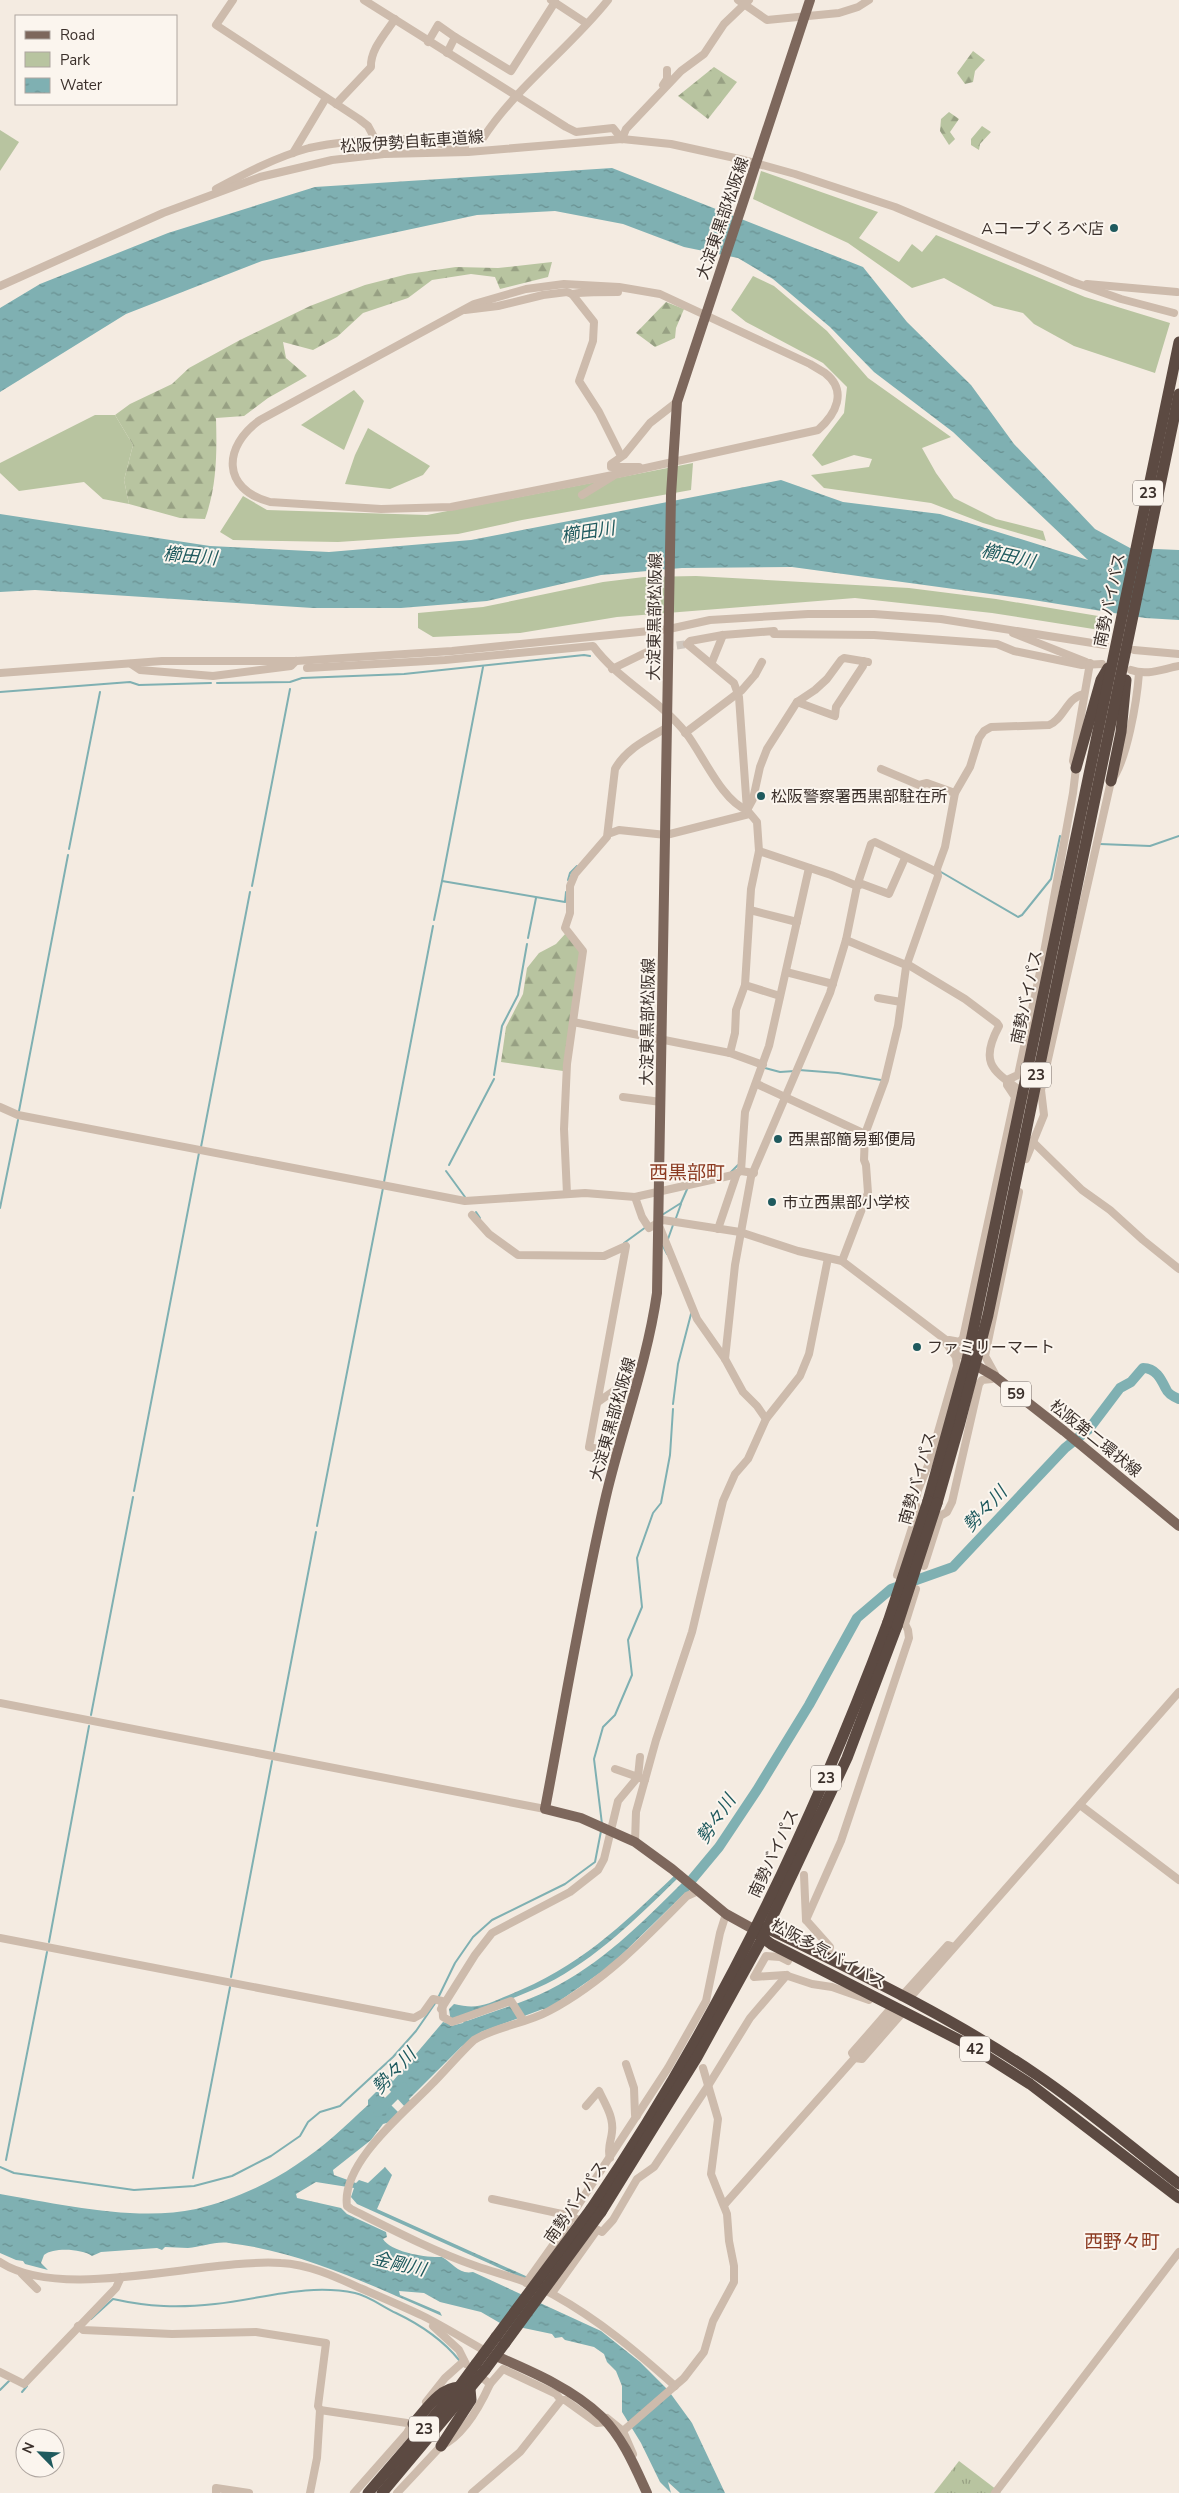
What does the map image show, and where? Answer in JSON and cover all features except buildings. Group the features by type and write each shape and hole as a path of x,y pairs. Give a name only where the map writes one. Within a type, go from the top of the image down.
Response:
{"highway":[{"name":"南勢バイパス","path":"382,2493 478,2371 496,2356 501,2340 596,2210 761,1932 846,1758 893,1624 932,1502 972,1362 1120,650 1179,342"},
{"name":"南勢バイパス","path":"1120,650 1179,394"},
{"path":"1076,768 1101,680 1120,650"},
{"path":"1111,781 1121,732 1128,668 1120,650"},
{"name":"松阪多気バイパス","path":"761,1932 791,1954 874,1996 896,2011 967,2044 1030,2084 1179,2198"},
{"name":"松阪多気バイパス","path":"761,1932 828,1958 909,1997 974,2035 1038,2076 1179,2184"},
{"name":"南勢バイパス","path":"478,2371 485,2351 501,2340"},
{"path":"414,2425 442,2392 449,2387 465,2388 471,2400 439,2444"},
{"name":"南勢バイパス","path":"368,2493 465,2388"}],"main road":[{"name":"大淀東黒部松阪線","path":"545,1808 602,1511 616,1453 652,1332 657,1293 655,1222 660,1192 666,728 668,714 672,464 677,402 810,0"},
{"name":"松阪第二環状線","path":"972,1362 994,1376 1087,1449 1179,1526"},
{"path":"545,1808 604,1827 635,1842 672,1869 726,1914 761,1932"},
{"path":"496,2356 563,2388 604,2420 617,2436 647,2493"}],"street":[{"path":"233,0 216,26 368,126 375,138"},
{"path":"364,0 428,42 516,96 521,97 547,117 576,132 613,128 629,120 656,92 659,93 667,80 667,70"},
{"path":"208,196 213,191 244,174 293,153 311,148 375,138 483,138 516,96 596,15 608,0"},
{"path":"613,128 622,139 626,129 659,93 704,54 724,24 744,1 767,20 839,13 858,7 869,0"},
{"path":"428,42 438,26 511,71 553,1 586,23"},
{"path":"336,104 371,67 374,51 395,19"},
{"path":"447,53 455,36"},
{"path":"293,153 326,98"},
{"path":"413,139 465,148 468,152"},
{"name":"松阪伊勢自転車道線","path":"0,286 163,213 260,177 332,160 399,152 468,152 622,139 671,144 756,165 895,207 1074,282"},
{"path":"1074,282 1177,292"},
{"path":"1074,282 1121,299 1174,313"},
{"path":"564,284 639,290 660,294 706,313 810,364 831,378 838,397 836,408 830,419 818,430 672,464 640,468 615,475 490,500 428,509 381,509 270,502 259,499 245,490 238,481 233,463 236,444 248,428 474,304 526,289 564,284"},
{"path":"572,294 579,292 596,294 639,290"},
{"path":"463,310 468,311 498,306 543,295 567,292 572,294 594,322 593,341 579,381 599,412 621,456"},
{"path":"640,468 637,466 611,467 611,464 624,455 650,424 677,402"},
{"path":"582,495 615,475"},
{"path":"0,673 162,661 296,661 452,651 651,631 710,620 808,614 906,616 1004,628 1120,650 1179,654"},
{"path":"1004,628 1090,664"},
{"path":"612,669 653,649 651,631"},
{"path":"748,812 738,692 734,683 712,662 687,644 690,640 774,631 774,634 846,634 924,638 997,644 1014,651 1082,665 1102,664"},
{"path":"712,662 723,635"},
{"path":"307,668 445,660 588,645 592,646 612,669 658,703 686,733 728,798 755,817 758,822 759,852 751,889 745,985 736,1010 735,1033 730,1053"},
{"path":"748,812 760,767 767,749 797,702 816,690 844,658 865,661 836,707 835,716 797,702"},
{"path":"131,664 140,670 213,676 291,666 296,661"},
{"path":"686,733 738,692 755,675 762,662"},
{"path":"1007,1080 1018,1075 1068,836 1076,768 1073,761 1090,664"},
{"path":"924,1566 940,1516 947,1512 952,1502 979,1384 982,1380 991,1380 994,1376 994,1372 985,1356 1028,1150 1044,1116 1041,1090 1094,841 1111,781 1119,772 1133,716 1135,672 1153,673 1179,666"},
{"path":"1169,668 1179,671"},
{"path":"842,1261 868,1193 864,1160 865,1134 885,1080 898,1026 899,1002 905,965 938,876 937,872 952,819 955,793 970,767 979,738 984,731 991,728 1049,725 1055,722 1070,702 1084,694"},
{"path":"566,1194 565,1084 583,951 566,928 570,913 570,886 575,874 591,857 608,834 615,769 625,755 666,728"},
{"path":"881,769 919,784 927,783 955,793"},
{"path":"608,834 619,830 666,832 748,812"},
{"path":"725,1359 740,1232 751,1177 833,984 846,940 858,886 871,844 875,842 937,872"},
{"path":"759,852 858,886 862,884 889,894 906,858"},
{"path":"718,1229 739,1172 745,1112 757,1084 762,1066 786,972 809,868"},
{"path":"750,910 797,922"},
{"path":"846,940 905,965 965,999 997,1023 999,1026 988,1048 989,1059 993,1068 1042,1107"},
{"path":"786,972 833,984"},
{"path":"745,985 780,996"},
{"path":"878,998 899,1002"},
{"path":"573,1022 730,1053 733,1056 762,1066"},
{"path":"946,1340 960,1342 963,1338 1014,1097 1007,1085 1007,1080"},
{"path":"757,1084 865,1134"},
{"path":"624,1098 661,1102"},
{"path":"0,1108 18,1115 465,1201 566,1194 635,1197 739,1172 754,1173"},
{"path":"1032,1142 1082,1190 1110,1210 1179,1269"},
{"path":"635,1197 642,1217 655,1222 663,1220 740,1232 842,1261 972,1362"},
{"path":"472,1215 489,1234 518,1255 604,1256 626,1246 589,1447 616,1453"},
{"path":"655,1222 697,1319 725,1359 743,1392 757,1406 766,1419"},
{"path":"635,1842 636,1812 642,1779 692,1632 723,1501 735,1474 748,1459 766,1419 800,1376 810,1354 828,1258"},
{"path":"897,1575 918,1509 916,1503 918,1490 929,1463 956,1366 957,1360 946,1346 946,1340"},
{"path":"598,1402 625,1383 639,1379"},
{"path":"806,1920 841,1840 909,1638 905,1624 916,1589"},
{"path":"909,1997 952,1956 953,1946 1179,1692"},
{"path":"0,1703 545,1808"},
{"path":"640,1757 642,1779"},
{"path":"615,1769 642,1779"},
{"path":"441,2009 474,1954 492,1933 570,1892 598,1870 604,1859 604,1827 618,1801 642,1779"},
{"path":"1080,1805 1179,1880"},
{"path":"804,1875 806,1920 830,1947 828,1958"},
{"path":"674,2387 623,2340 552,2294 474,2265 351,2209 347,2206 346,2201 352,2177 368,2152 389,2126 474,2040 522,2018 548,2012 605,1974 687,1896 696,1890"},
{"path":"526,2283 570,2222 571,2216 678,2053 706,2001 720,1933 726,1914"},
{"path":"0,1938 414,2018 423,2013 433,1999 442,2001 443,2017 452,2022 505,2003 513,2003 522,2018"},
{"path":"909,1997 948,1945 953,1946"},
{"path":"791,1954 788,1961 780,1957 766,1956 754,1978 787,1975 869,2000 874,1996"},
{"path":"492,2199 571,2216 602,2232 613,2220 637,2180 654,2166 708,2086 750,2018 787,1975"},
{"path":"855,2058 862,2059 896,2011"},
{"path":"855,2058 852,2053 896,2011"},
{"path":"725,2207 855,2058"},
{"path":"626,2064 634,2088 635,2115 637,2116"},
{"path":"624,2430 674,2387 704,2352 718,2309 733,2287 734,2266 729,2241 729,2226 725,2207 711,2174 718,2119 703,2068"},
{"path":"586,2106 599,2091 612,2118 608,2150 610,2158"},
{"path":"552,2294 597,2230"},
{"path":"995,2493 1140,2306 1179,2252"},
{"path":"2,2266 21,2273 44,2278 63,2279 121,2277 200,2268 282,2263 335,2277 422,2316 496,2356"},
{"path":"21,2273 37,2289"},
{"path":"0,2372 24,2384 80,2328 116,2288 121,2277"},
{"path":"397,2493 439,2444 449,2442 481,2404 478,2371 460,2350 422,2316"},
{"path":"80,2328 172,2334 256,2332 326,2343 318,2406 320,2410 317,2458 310,2493"},
{"path":"354,2493 414,2425 416,2413 445,2378 478,2371 503,2369 556,2394 560,2400"},
{"path":"560,2400 565,2400 597,2423 609,2418 624,2430 636,2462 636,2471"},
{"path":"472,2493 520,2452 560,2400"},
{"path":"320,2410 414,2425"},
{"path":"216,2493 216,2488 249,2493"}],"green space":[{"path":"973,51 985,60 975,71 973,82 965,84 957,73"},
{"path":"714,67 737,82 708,119 678,96"},
{"path":"949,112 959,119 950,132 955,139 949,145 940,131 941,119"},
{"path":"982,126 991,132 980,144 979,150 971,145 971,139"},
{"path":"0,130 19,142 0,171"},
{"path":"761,171 878,212 859,238 899,262 912,244 922,252 936,235 1085,297 1170,323 1155,373 1074,346 1034,324 1023,313 994,306 944,278 912,288 848,243 753,199"},
{"path":"552,262 548,277 500,289 495,277 471,274 432,280 408,298 363,313 337,337 313,350 283,342 286,358 307,376 268,398 244,416 216,418 214,482 205,519 180,518 129,504 124,480 133,445 115,415 130,404 172,384 189,368 240,340 310,306 365,285 408,274 456,267 498,268"},
{"path":"753,276 774,286 827,331 868,378 951,437 922,448 936,473 954,498 996,519 1043,531 1046,541 983,523 931,503 824,488 811,475 869,467 872,459 854,455 822,466 812,455 844,413 847,387 823,363 746,322 731,310"},
{"path":"666,302 684,309 676,328 675,338 655,347 636,333"},
{"path":"354,390 364,401 344,450 301,425"},
{"path":"95,415 115,415 133,445 124,480 129,504 103,499 84,482 19,491 0,473 0,463"},
{"path":"368,428 430,466 423,475 390,489 345,484 355,455"},
{"path":"693,463 691,490 522,520 458,534 338,542 233,540 220,532 243,496 267,510 427,515"},
{"path":"696,576 909,588 996,599 1110,618 1106,631 992,613 855,598 617,617 520,633 433,637 418,628 418,613 483,607 603,582 644,577"},
{"path":"566,933 580,951 563,1071 501,1062 506,1027 523,994 527,968 539,953 556,944"},
{"path":"959,2461 1001,2493 934,2493"}],"water":[{"name":"櫛田川","path":"612,168 863,267 907,322 971,385 1014,444 1095,529 1130,548 1179,550 1179,620 1145,618 1027,599 792,567 682,568 601,575 487,601 401,608 313,608 35,590 0,592 0,514 210,546 329,552 471,540 781,480 843,502 940,514 1088,560 953,432 874,372 830,327 773,279 738,258 684,247 623,224 555,211 477,215 262,261 126,314 0,392 0,308 40,284 168,233 315,187"},
{"path":"674,1876 677,1879 647,1908 582,1963 535,1989 454,2019 450,2026 463,2023 465,2019 467,2021 529,1999 568,1980 620,1942 682,1883 689,1889 610,1966 545,2011 543,2009 481,2032 461,2047 409,2099 411,2102 405,2107 384,2084 390,2078 393,2081 443,2022 447,2023 450,2016 449,2009 454,2004 476,2006 488,2003 534,1984 557,1972 617,1929"},
{"name":"金剛川","path":"376,2092 379,2092 387,2100 385,2102 398,2112 390,2122 383,2124 371,2140 333,2170 334,2175 356,2183 359,2180 368,2183 385,2167 392,2175 377,2209 528,2277 524,2279 357,2204 351,2197 354,2188 316,2182 296,2194 297,2198 341,2208 347,2214 386,2232 387,2237 383,2239 387,2244 401,2251 442,2257 464,2272 473,2272 601,2331 640,2362 668,2390 692,2423 725,2493 680,2493 668,2482 671,2493 660,2482 641,2443 622,2412 622,2386 616,2371 607,2362 604,2354 594,2347 565,2340 562,2337 555,2338 552,2334 500,2323 481,2312 440,2302 424,2293 399,2291 400,2295 440,2312 442,2316 338,2272 311,2262 257,2247 219,2243 188,2248 165,2247 162,2250 157,2248 101,2252 92,2256 75,2250 61,2250 44,2255 41,2263 48,2270 25,2264 23,2261 0,2253 0,2194 72,2207 123,2213 149,2214 209,2206 261,2186 306,2158 368,2105 368,2100"}],"waterway":[{"path":"217,683 290,682 302,678 404,674 584,655 590,656"},
{"path":"483,667 442,881 565,902 566,892"},
{"path":"0,692 130,682 139,685 211,683"},
{"path":"252,886 290,689"},
{"path":"69,849 100,692"},
{"path":"941,872 1018,917 1022,915 1051,879 1060,836"},
{"path":"1100,844 1150,846 1179,836"},
{"path":"19,1111 68,855"},
{"path":"568,880 570,873 577,866"},
{"path":"434,920 442,881"},
{"path":"201,1147 250,892"},
{"path":"528,938 536,898"},
{"path":"384,1182 433,926"},
{"path":"494,1075 502,1026 518,995 527,944"},
{"path":"765,1068 780,1072 795,1071"},
{"path":"799,1070 838,1073 881,1080"},
{"path":"449,1165 494,1079"},
{"path":"0,1208 18,1120"},
{"path":"134,1491 199,1153"},
{"path":"731,1172 738,1165"},
{"path":"446,1171 465,1197"},
{"path":"662,1215 681,1203 688,1187"},
{"path":"317,1526 383,1188"},
{"path":"676,1218 681,1204"},
{"path":"476,1212 480,1218"},
{"path":"668,1239 673,1225"},
{"path":"624,1243 646,1227"},
{"path":"663,1246 667,1254"},
{"path":"673,1404 678,1364 691,1314"},
{"name":"勢々川","path":"684,1889 719,1847 757,1790 809,1705 857,1618 891,1589 953,1567 1065,1448 1089,1429 1120,1388 1131,1382 1143,1368 1148,1368 1155,1372 1168,1392 1179,1399"},
{"path":"602,1824 594,1759 603,1727 615,1715 632,1675 628,1640 642,1607 637,1558 653,1513 661,1503 670,1455 673,1409"},
{"path":"91,1715 133,1497"},
{"path":"274,1751 316,1532"},
{"path":"49,1942 89,1726"},
{"path":"231,1977 272,1761"},
{"path":"438,1998 455,1963 473,1937 492,1920 565,1884 595,1862 601,1831"},
{"path":"6,2160 47,1952"},
{"path":"193,2178 230,1987"},
{"path":"0,2167 14,2173 134,2190 194,2186 232,2176 271,2156 300,2136 308,2122 320,2112 340,2106 393,2057 416,2031 436,2002"},
{"name":"勢々川","path":"378,2112 403,2087"},
{"path":"91,2319 113,2299 139,2304 189,2306 233,2302 302,2291 337,2290 365,2297 414,2322 438,2339 459,2360"},
{"path":"0,2390 9,2381"},
{"path":"22,2392 27,2386"}],"tunnel":[{"path":"653,649 687,644"}],"place":[{"name":"Aコープくろべ店","path":"1114,228"},
{"name":"松阪警察署西黒部駐在所","path":"761,796"},
{"name":"西黒部簡易郵便局","path":"778,1139"},
{"name":"市立西黒部小学校","path":"772,1202"},
{"name":"ファミリーマート","path":"917,1347"}],"district":[{"name":"西黒部町","path":"687,1172"},
{"name":"西野々町","path":"1122,2241"}]}
